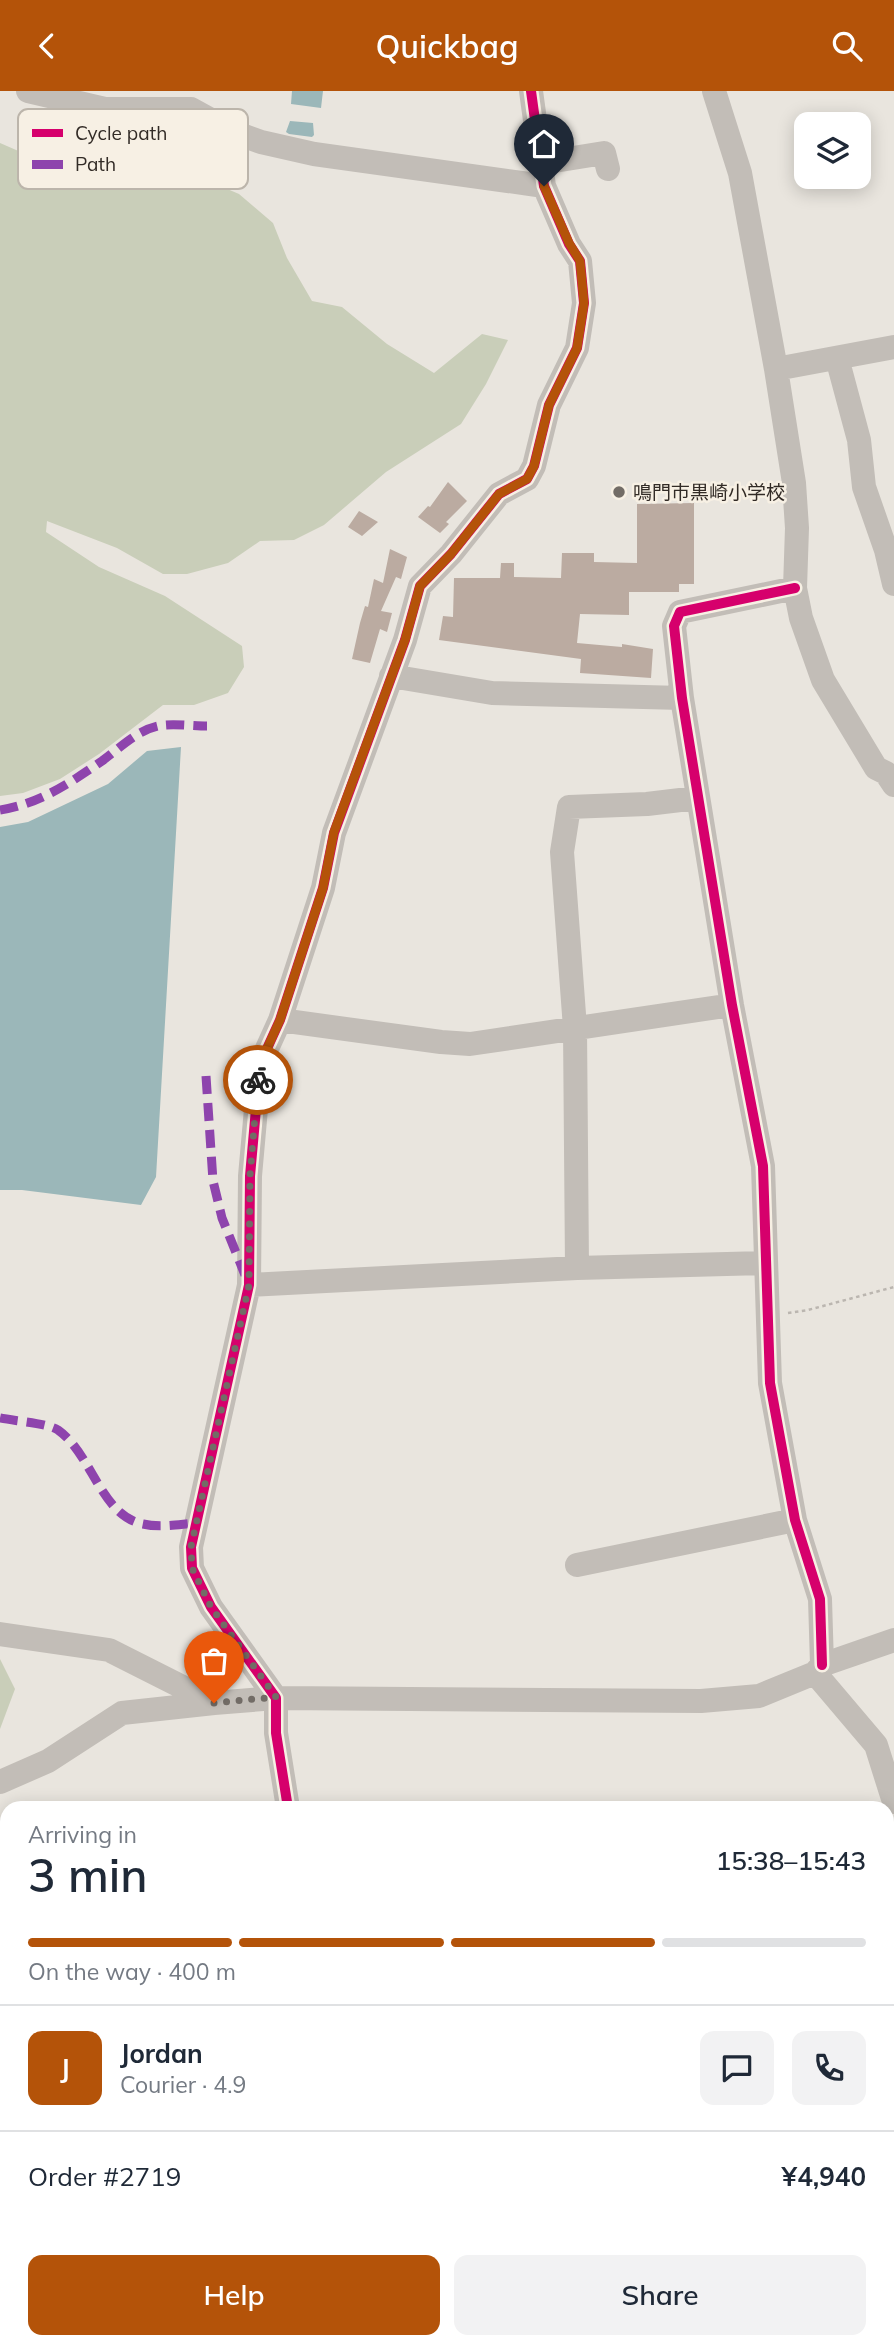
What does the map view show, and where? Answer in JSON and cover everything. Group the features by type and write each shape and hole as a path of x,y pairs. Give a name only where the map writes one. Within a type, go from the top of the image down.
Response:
{"street":[{"path":"28,91 53,94 106,109 189,100"},
{"path":"287,1801 276,1733 276,1697 211,1607 192,1568 191,1547 249,1285 250,1176 260,1064 280,1020 323,888 334,832 405,640 420,586 451,554 499,494 527,479 534,466 549,405 577,348 584,303 580,261 569,243 543,175 531,91"},
{"path":"714,91 722,108 740,173 776,369 794,483 797,528 795,588 801,618 823,680 876,768 886,773 894,785"},
{"path":"248,137 314,154 543,175 604,153 608,169"},
{"path":"776,369 894,347"},
{"path":"837,358 859,440 864,487 886,550 894,584"},
{"path":"795,588 680,612 674,627 681,698 697,798 732,1006 763,1166 770,1383 795,1520 820,1599 819,1669 876,1745 894,1801"},
{"path":"391,676 492,693 681,698"},
{"path":"577,1268 575,1028 562,852 569,807 647,804 697,798"},
{"path":"280,1020 470,1044 732,1006"},
{"path":"249,1285 577,1268 766,1263"},
{"path":"577,1565 795,1520"},
{"path":"0,1634 109,1650 214,1703"},
{"path":"0,1782 48,1761 122,1713 276,1697 701,1701 759,1696 894,1640"}],"path":[{"path":"768,1315 808,1310 894,1287"}],"green space":[{"path":"0,143 18,151 18,189 227,189 239,194 273,223 287,258 312,301 342,307 387,344 434,373 482,334 508,340 486,384 461,424 386,472 324,525 294,540 260,541 228,563 187,574 163,574 117,548 47,521 46,532 99,567 165,596 242,646 244,667 228,693 194,705 163,705 99,754 60,779 23,793 0,796"},
{"path":"0,1659 15,1689 0,1729"}],"water":[{"path":"292,91 323,91 321,108 291,104"},
{"path":"290,121 313,123 314,135 289,134 286,132"},
{"path":"181,747 156,1177 141,1205 22,1190 0,1190 0,827 28,822 108,784 147,751"}],"building":[{"path":"448,482 467,501 446,522 449,524 440,533 418,517 430,507"},
{"path":"694,503 694,584 679,584 679,592 629,592 629,615 580,614 577,643 622,647 622,644 653,649 651,678 580,673 581,659 439,640 443,616 453,617 454,578 500,578 501,563 514,563 514,577 561,578 562,553 594,553 594,562 637,563 637,504"},
{"path":"359,511 378,522 362,536 348,527"},
{"path":"390,549 407,557 401,579 396,577 381,611 392,613 387,632 380,629 370,663 352,659 374,579 383,583"}],"marked path":[{"path":"0,810 28,803 66,785 150,728 169,725 207,726"},
{"path":"206,1076 213,1181 222,1218 245,1275"},
{"path":"0,1418 58,1430 80,1454 107,1497 129,1519 156,1526 198,1523"}],"cycle path":[{"path":"287,1801 276,1733 276,1698 211,1607 192,1568 191,1547 249,1285 250,1176 260,1064 280,1020 323,888 334,833 405,640 420,586 451,554 499,494 527,479 534,466 549,405 577,348 584,303 580,261 569,244 544,186 531,91"},
{"path":"795,588 680,612 674,626 682,698 732,1005 763,1166 770,1383 795,1520 820,1599 822,1665"}],"way so far":[{"path":"214,1703 276,1697 211,1607 192,1568 191,1547 249,1285 250,1176 258,1080"}],"place":[{"name":"鳴門市黒崎小学校","path":"619,492"}],"route":[{"path":"258,1080 260,1064 280,1020 323,888 334,832 405,640 420,586 451,554 499,494 527,479 534,466 549,405 577,348 584,303 580,261 569,243 544,186"}]}
